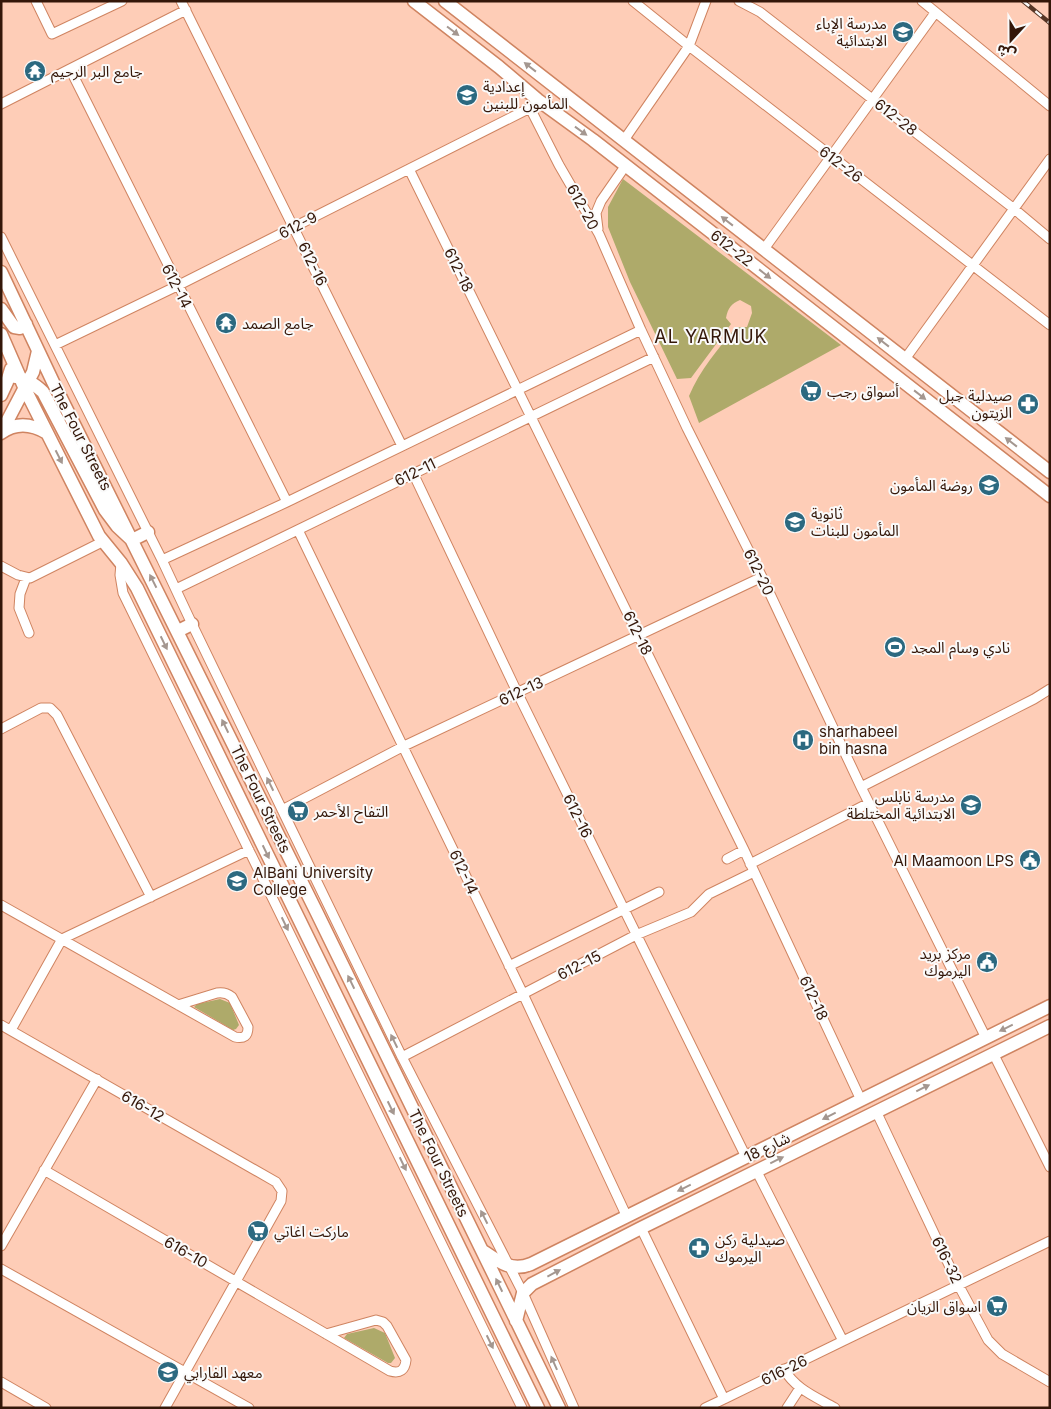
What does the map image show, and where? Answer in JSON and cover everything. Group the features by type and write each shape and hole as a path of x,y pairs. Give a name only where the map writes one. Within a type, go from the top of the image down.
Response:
{"street":[{"path":"36,1 52,34 122,1"},
{"name":"612-22","path":"414,1 499,66 534,104 626,165 1050,496"},
{"name":"612-26","path":"632,1 831,157 1049,321"},
{"path":"624,140 688,46 706,1"},
{"name":"612-28","path":"739,1 760,12 873,98 1050,239"},
{"path":"922,1 1050,106"},
{"name":"612-22","path":"454,3 510,52 1049,470"},
{"path":"1,104 70,70 184,6"},
{"name":"612-16","path":"184,6 402,446"},
{"path":"764,249 936,13"},
{"path":"499,66 510,52"},
{"name":"612-14","path":"70,70 287,502"},
{"name":"612-9","path":"55,345 177,286 534,104"},
{"name":"612-20","path":"534,104 559,165 599,234 687,428 762,577 861,787 986,1038"},
{"path":"905,359 1050,159"},
{"path":"599,234 596,213 601,201 626,165"},
{"name":"612-18","path":"409,169 744,850 862,1100"},
{"path":"1,237 162,560 402,1057 523,1293 574,1408"},
{"name":"The Four Streets","path":"1,272 38,351 178,631 559,1408"},
{"path":"825,321 837,306"},
{"path":"1,309 14,327 20,328 26,324"},
{"name":"612-11","path":"162,560 287,502 641,330"},
{"name":"The Four Streets","path":"1,334 21,381 102,542 121,563 137,588 538,1408"},
{"path":"1,395 33,372 38,351"},
{"name":"612-11","path":"176,589 654,357"},
{"path":"21,381 43,392 48,399 105,510 117,526 132,540 148,532"},
{"path":"1,433 21,381"},
{"path":"34,406 39,399 48,399"},
{"path":"1,433 20,425 34,427 47,434"},
{"name":"612-16","path":"413,473 517,692 746,1157"},
{"name":"612-14","path":"298,530 523,994 626,1217"},
{"path":"1,566 26,578 34,576 102,542"},
{"path":"121,563 120,575 123,593 522,1408"},
{"name":"612-13","path":"282,810 404,746 762,577"},
{"path":"26,578 19,601 19,608 29,633"},
{"path":"178,631 192,624"},
{"path":"861,787 1034,699 1050,689"},
{"path":"1,729 41,708 50,708 57,715 151,897"},
{"name":"612-15","path":"402,1057 636,936 691,912 709,894 869,803"},
{"path":"11,1030 62,939 249,850"},
{"path":"727,859 744,850"},
{"name":"612-15","path":"508,966 659,892"},
{"path":"1,905 235,1037 241,1038 246,1036 248,1032 248,1027 232,997 228,994 222,992 178,1004"},
{"path":"299,920 316,911"},
{"name":"شارع 18","path":"509,1267 531,1264 1050,1006"},
{"path":"1038,1012 1047,1027"},
{"name":"616-12","path":"1,1024 276,1182 282,1191 281,1201 237,1282"},
{"name":"شارع 18","path":"523,1293 532,1284 640,1228 1047,1027"},
{"path":"993,1054 1050,1167"},
{"path":"1,1246 96,1079"},
{"name":"616-32","path":"876,1111 959,1286 992,1345 1002,1354 1050,1382"},
{"path":"809,1126 816,1141"},
{"name":"616-10","path":"44,1170 326,1334 390,1371 397,1373 405,1366 406,1360 383,1322 376,1320 326,1334"},
{"path":"756,1170 843,1341"},
{"path":"640,1228 724,1399"},
{"name":"616-26","path":"704,1408 1050,1241"},
{"path":"483,1251 509,1267"},
{"path":"1,1269 249,1408"},
{"path":"165,1408 237,1282"},
{"path":"516,1321 523,1293"},
{"path":"784,1369 790,1379 800,1388 834,1408"},
{"path":"1,1382 46,1408"},
{"path":"787,1408 800,1388"}],"shaded area":[{"path":"623,179 841,345 699,423 689,396 693,386 736,327 747,327 752,313 751,306 740,300 732,305 726,318 731,324 691,378 677,379 630,282 608,227 608,207"},
{"path":"220,999 230,1003 239,1025 236,1029 233,1030 194,1007 197,1004"},
{"path":"374,1328 385,1333 395,1358 391,1363 344,1338 347,1334"}],"railway":[{"path":"1023,1 1050,23"}],"place":[{"name":"مدرسة الإباء الابتدائية","path":"903,32"},
{"name":"جامع البر الرحيم","path":"35,71"},
{"name":"إعدادية المأمون للبنين","path":"467,95"},
{"name":"جامع الصمد","path":"226,323"},
{"name":"أسواق رجب","path":"811,391"},
{"name":"صيدلية جبل الزيتون","path":"1028,404"},
{"name":"روضة المأمون","path":"989,485"},
{"name":"ثانوية المأمون للبنات","path":"795,522"},
{"name":"نادي وسام المجد","path":"895,647"},
{"name":"sharhabeel bin hasna","path":"803,740"},
{"name":"مدرسة نابلس الابتدائية المختلطة","path":"971,805"},
{"name":"التفاح الأحمر","path":"298,811"},
{"name":"Al Maamoon LPS","path":"1030,860"},
{"name":"AlBani University College","path":"237,881"},
{"name":"مركز بريد اليرموك","path":"987,962"},
{"name":"ماركت اغاتي","path":"258,1231"},
{"name":"صيدلية ركن اليرموك","path":"699,1248"},
{"name":"اسواق الريان","path":"997,1306"},
{"name":"معهد الفارابي","path":"168,1372"}],"district":[{"name":"AL YARMUK","path":"711,336"}]}
